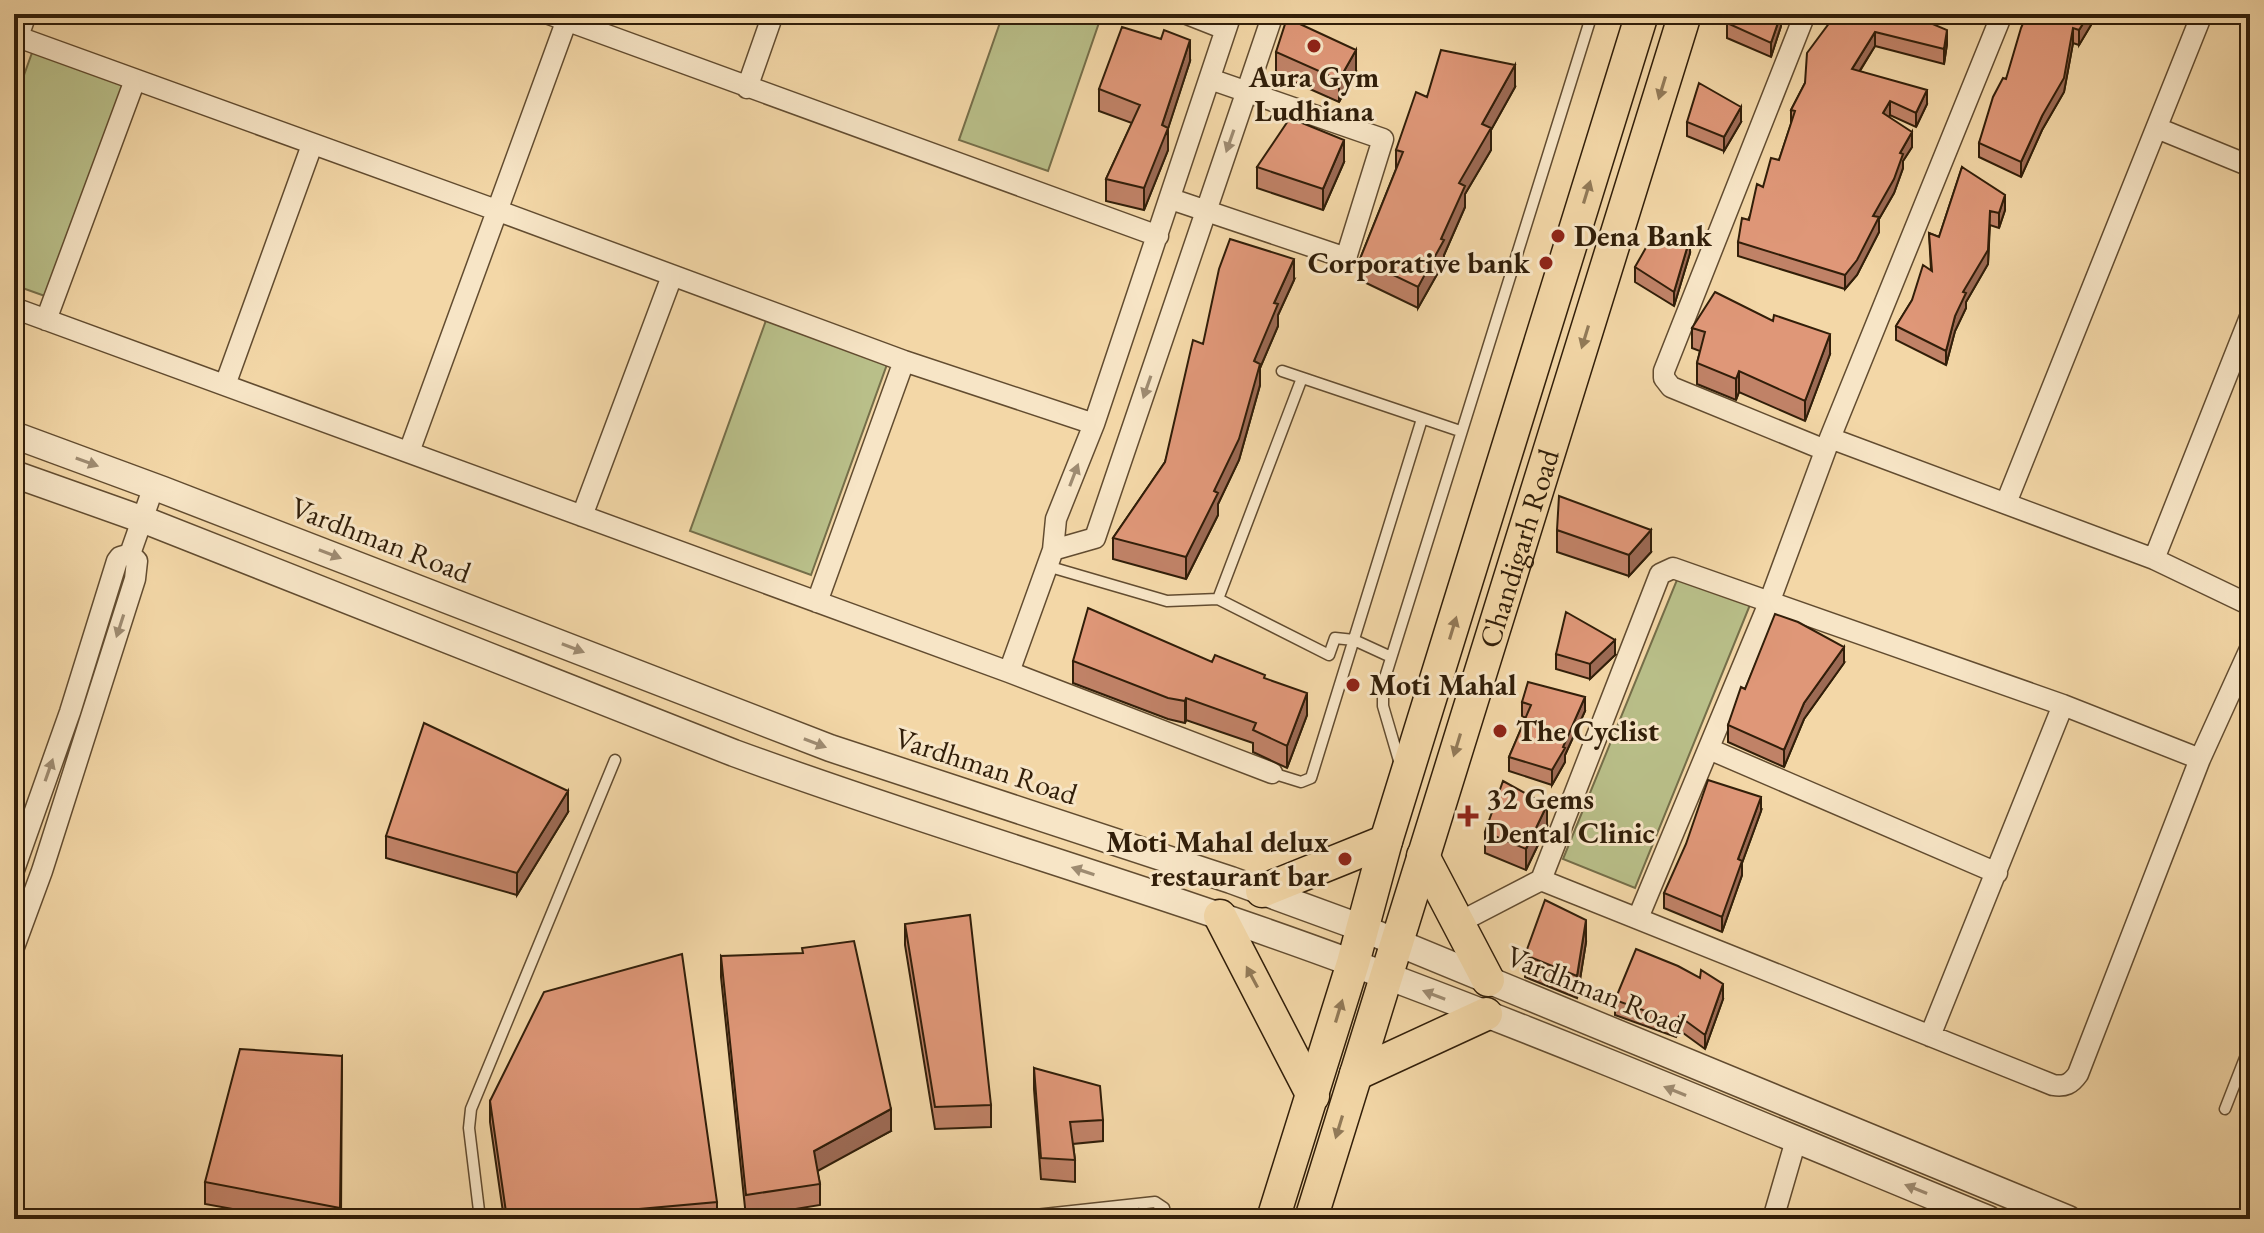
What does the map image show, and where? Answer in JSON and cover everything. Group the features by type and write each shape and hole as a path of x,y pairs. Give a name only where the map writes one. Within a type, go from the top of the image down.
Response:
{"main road":[{"name":"Chandigarh Road","path":"1273,1219 1353,963 1386,841 1642,14"},
{"name":"Chandigarh Road","path":"1311,1219 1685,14"},
{"path":"1262,891 1386,841"},
{"path":"1423,856 1488,980"},
{"path":"1220,916 1313,1096"},
{"path":"1356,1074 1486,1014"}],"street":[{"path":"26,14 16,43 135,80 904,361 1094,424"},
{"path":"747,88 773,14"},
{"path":"1009,672 1050,558 1056,519 1094,424 1228,22 1187,14"},
{"path":"1050,558 1095,538 1273,14"},
{"path":"1805,14 1664,371 1664,378 1671,387 1827,444 2006,503 2154,559 2250,605"},
{"path":"1638,918 1769,603 1827,444 2002,14"},
{"path":"2006,503 2202,14"},
{"path":"409,452 562,16 747,88 1158,236"},
{"path":"1171,199 1346,258 1383,139 1210,79"},
{"path":"46,320 135,80"},
{"path":"2157,128 2250,166"},
{"path":"225,385 312,145"},
{"path":"582,516 672,276"},
{"path":"14,308 1009,672 1272,773"},
{"path":"2154,559 2250,317"},
{"path":"817,602 904,361"},
{"name":"Vardhman Road","path":"14,435 154,486 830,748 1262,891 1362,928 2068,1219"},
{"path":"14,474 142,520 748,759 1353,963 1486,1014 1988,1219"},
{"path":"130,554 154,486"},
{"path":"14,870 70,712 117,561 130,554"},
{"path":"14,947 42,871 135,579 137,561 130,554"},
{"path":"1458,923 1541,880 1660,574 1673,568 2063,705 2200,759"},
{"path":"1541,880 2063,1087 2078,1074 2200,759 2250,649"},
{"path":"1930,1036 2063,705"},
{"path":"1709,749 1997,873"},
{"path":"1773,1219 1796,1140"}],"lane":[{"path":"1405,781 1381,696 1460,431 1592,14"},
{"path":"1282,371 1460,431"},
{"path":"1218,599 1302,378"},
{"path":"1272,773 1301,782 1311,778 1422,419"},
{"path":"1050,558 1167,601 1218,599 1329,655 1335,638 1354,640 1391,657"},
{"path":"480,1219 469,1128 471,1109 615,760"},
{"path":"2225,1109 2250,1045"},
{"path":"999,1219 1155,1202 1164,1208 1166,1219"}],"green space":[{"path":"1003,14 1102,14 1048,171 959,140"},
{"path":"33,50 132,85 56,300 14,285 14,103"},
{"path":"769,312 890,356 811,575 690,531"},
{"path":"1681,570 1752,600 1635,888 1563,859"}],"building":[{"path":"1731,14 1781,14 1771,43 1727,23"},
{"path":"1836,14 1909,14 1947,30 1944,49 1875,32 1852,69 1927,90 1916,113 1890,101 1883,113 1912,132 1900,153 1903,154 1894,179 1873,216 1879,217 1857,260 1845,275 1738,242 1742,218 1749,220 1757,184 1763,187 1771,158 1779,160 1795,111 1791,110 1805,83 1807,53"},
{"path":"2027,14 2089,14 2079,30 2073,28 2064,78 2021,162 1979,143 1993,97 2003,78 2006,79"},
{"path":"1287,18 1356,50 1339,80 1276,52"},
{"path":"1122,27 1161,39 1164,30 1190,40 1162,125 1168,128 1144,188 1106,179 1140,105 1099,89"},
{"path":"1441,50 1515,65 1482,124 1491,128 1459,183 1465,186 1441,239 1444,240 1418,287 1360,259 1403,152 1396,150 1416,92 1427,97"},
{"path":"1699,83 1741,107 1724,137 1687,122"},
{"path":"1290,118 1344,140 1323,189 1257,167"},
{"path":"1962,167 2005,195 1999,213 1990,211 1988,250 1963,292 1966,293 1955,316 1946,351 1896,326 1912,300 1923,265 1932,271 1929,233 1939,237"},
{"path":"1652,237 1690,238 1674,292 1635,267"},
{"path":"1230,239 1294,259 1274,303 1278,304 1254,361 1260,364 1239,439 1214,491 1218,493 1186,557 1113,538 1165,462 1193,340 1203,344 1219,269"},
{"path":"1715,292 1773,321 1774,315 1830,334 1805,401 1739,371 1736,379 1697,363 1705,332 1692,328"},
{"path":"1559,496 1651,530 1629,555 1557,530"},
{"path":"1088,608 1212,662 1215,655 1265,675 1264,678 1307,693 1287,746 1253,730 1256,723 1186,698 1185,701 1168,698 1073,661"},
{"path":"1566,612 1615,640 1590,664 1556,654"},
{"path":"1775,614 1798,622 1844,647 1804,703 1784,750 1728,725 1741,687 1745,689"},
{"path":"1528,682 1585,697 1565,748 1552,770 1509,757 1531,705 1522,702"},
{"path":"424,723 568,791 517,873 386,836"},
{"path":"1708,780 1761,797 1738,859 1742,861 1722,917 1664,893 1686,844"},
{"path":"1503,781 1547,805 1526,849 1485,832"},
{"path":"1545,900 1586,920 1577,976 1525,955"},
{"path":"970,915 991,1105 935,1107 905,924"},
{"path":"854,941 891,1109 814,1151 820,1184 746,1195 721,956 803,953 802,948"},
{"path":"1636,949 1700,978 1701,970 1723,984 1705,1035 1679,1016 1676,1022 1615,1000"},
{"path":"682,954 717,1202 507,1219 490,1101 544,992"},
{"path":"240,1049 342,1056 340,1208 205,1182"},
{"path":"1034,1068 1100,1086 1103,1120 1070,1122 1075,1160 1041,1158"},
{"path":"1138,1209 1136,1219 1060,1219"}],"place":[{"name":"Aura Gym Ludhiana","path":"1314,46"},
{"name":"Dena Bank","path":"1558,236"},
{"name":"Corporative bank","path":"1546,263"},
{"name":"Moti Mahal","path":"1353,685"},
{"name":"The Cyclist","path":"1500,731"},
{"name":"32 Gems Dental Clinic","path":"1468,816"},
{"name":"Moti Mahal delux restaurant bar","path":"1345,859"}]}
